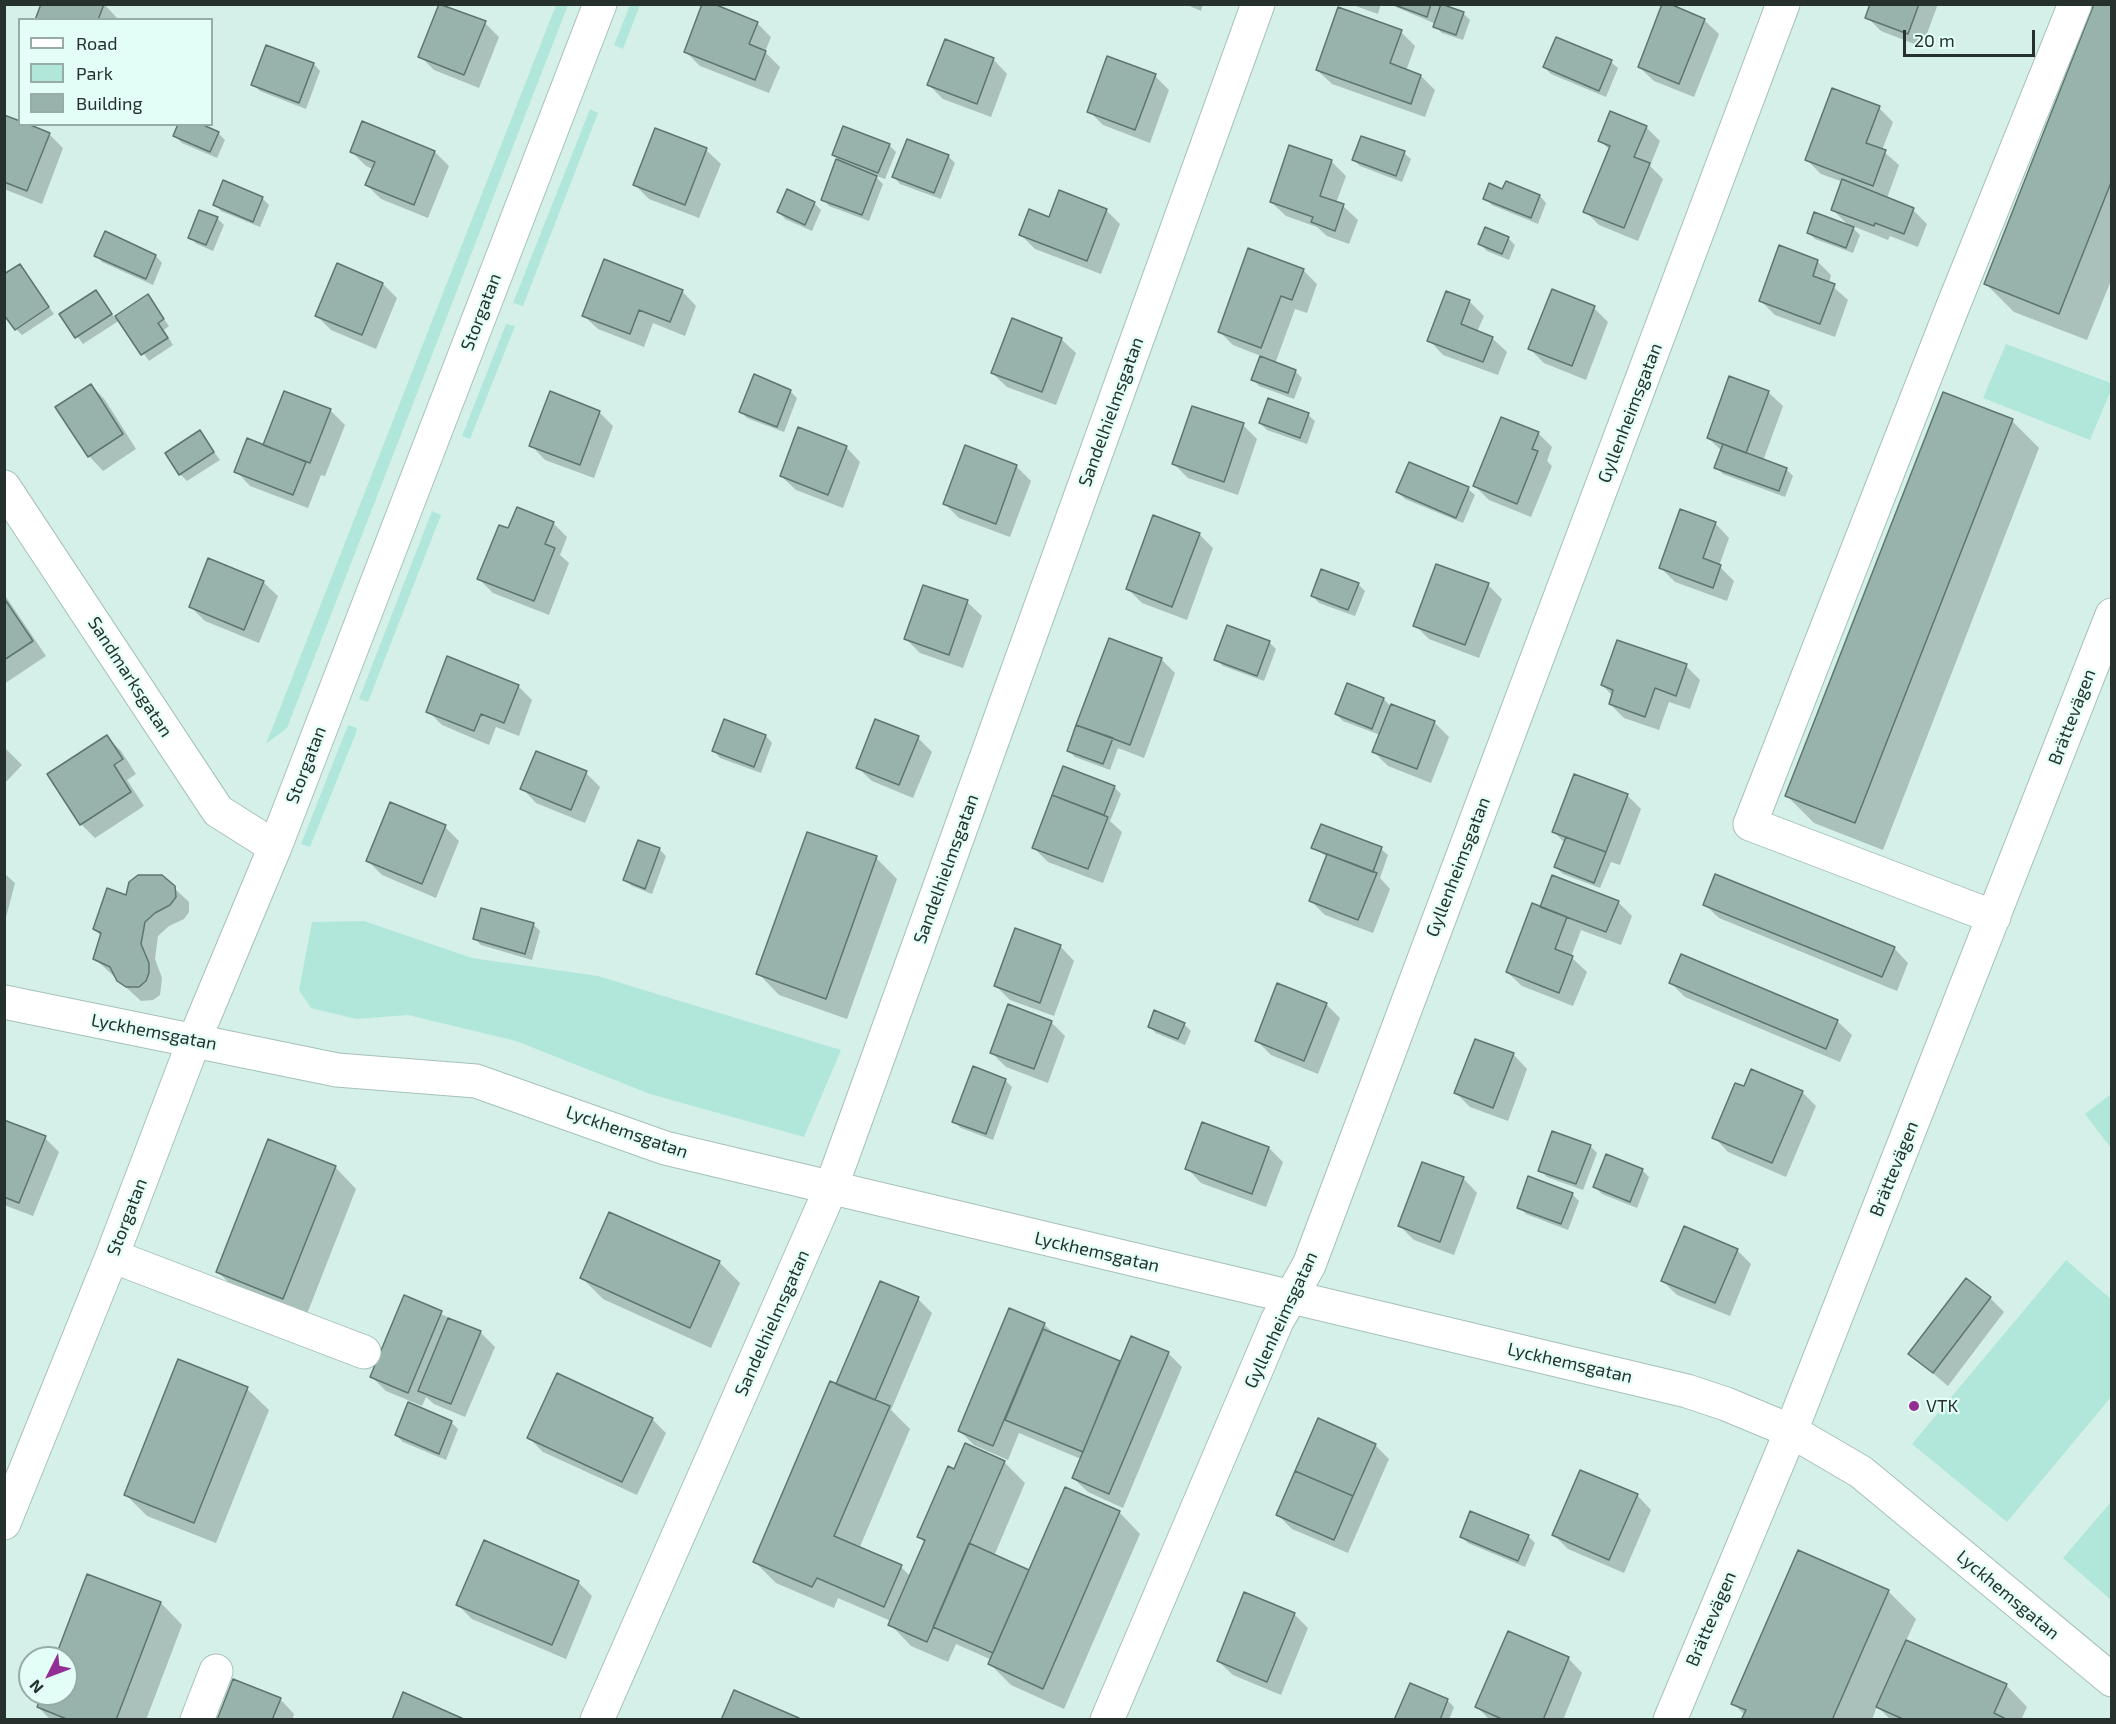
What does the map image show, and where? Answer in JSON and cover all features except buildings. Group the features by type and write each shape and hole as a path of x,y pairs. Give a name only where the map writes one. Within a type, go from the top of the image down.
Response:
{"street":[{"name":"Storgatan","path":"4,1523 112,1256 194,1041 275,847 600,4"},
{"name":"Sandelhielmsgatan","path":"597,1719 831,1188 1258,4"},
{"name":"Gyllenheimsgatan","path":"1107,1719 1273,1330 1309,1265 1784,4"},
{"path":"1994,917 1750,824 1951,311 2075,4"},
{"name":"Sandmarksgatan","path":"4,488 218,811 275,847"},
{"name":"Brättevägen","path":"1670,1719 1791,1431 2112,615"},
{"name":"Lyckhemsgatan","path":"4,1002 337,1070 476,1081 665,1148 1687,1391 1726,1404 1791,1431 1860,1472 2112,1680"},
{"path":"112,1256 363,1352"},
{"path":"196,1719 216,1671"}],"green space":[{"path":"556,5 568,5 287,728 266,744"},
{"path":"630,5 640,5 623,49 614,45"},
{"path":"590,109 598,113 523,306 513,303"},
{"path":"506,324 515,326 470,439 462,436"},
{"path":"2006,344 2111,383 2111,390 2090,440 1983,398"},
{"path":"432,511 441,515 368,702 359,699"},
{"path":"348,725 357,728 356,733 310,847 301,844"},
{"path":"364,921 472,958 598,976 841,1050 804,1137 650,1094 516,1041 408,1015 356,1019 311,1008 299,990 312,922"},
{"path":"2111,1094 2111,1148 2085,1114"},
{"path":"2066,1260 2111,1299 2111,1397 2007,1522 1912,1444"},
{"path":"2111,1502 2111,1600 2063,1558"}],"place":[{"name":"VTK","path":"1914,1406"}]}
